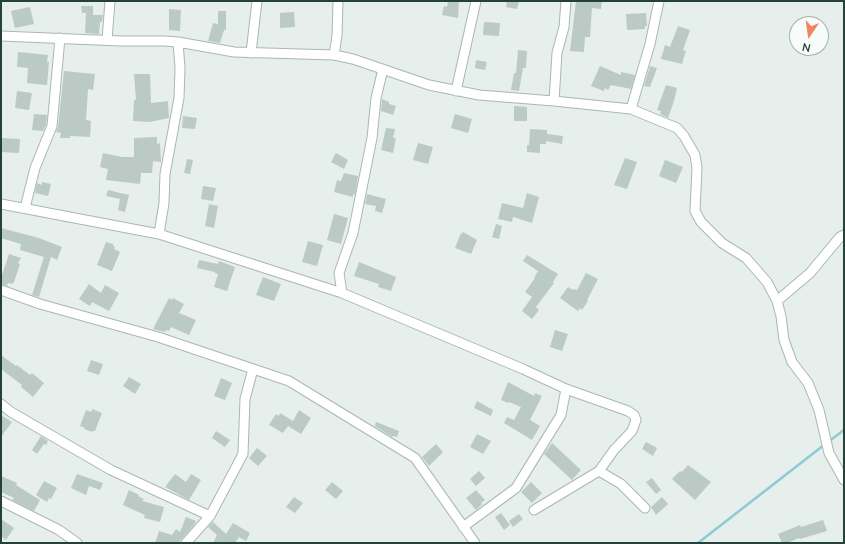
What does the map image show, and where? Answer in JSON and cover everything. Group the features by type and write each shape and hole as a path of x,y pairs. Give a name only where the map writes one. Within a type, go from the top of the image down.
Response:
{"street":[{"path":"107,40 110,1"},
{"path":"251,53 257,1"},
{"path":"334,55 337,36 338,1"},
{"path":"456,91 476,1"},
{"path":"554,101 557,53 564,27 566,1"},
{"path":"631,109 650,44 659,1"},
{"path":"1,36 178,42 234,52 334,55 353,59 429,85 456,91 479,95 631,109 678,128 695,155 697,168 695,211 701,222 722,243 746,258 767,282 777,302 781,316 784,340 792,362 808,383 819,410 828,453 844,480"},
{"path":"25,208 35,168 52,126 60,38"},
{"path":"159,234 164,203 165,174 179,98 180,68 178,42"},
{"path":"342,293 339,273 354,233 372,138 376,98 383,69"},
{"path":"1,204 159,234 342,293 523,369 566,389 628,411 634,415 636,420 632,431 614,450 599,471 534,510"},
{"path":"777,302 810,272 840,237 844,235"},
{"path":"1,290 40,304 158,337 289,381 415,458 475,543"},
{"path":"186,543 210,516 243,454 245,399 253,369"},
{"path":"463,527 516,488 561,415 566,389"},
{"path":"1,404 11,412 111,470 210,516"},
{"path":"599,471 621,484 645,508"},
{"path":"1,501 59,530 77,543"}],"building":[{"path":"448,1 459,1 458,18 442,15 444,6 447,7"},
{"path":"507,1 519,1 517,9 506,7"},
{"path":"576,1 602,1 601,9 592,8 590,37 585,37 584,52 570,51"},
{"path":"81,6 93,6 93,15 103,15 102,22 100,22 99,34 85,33 86,13 82,13"},
{"path":"30,7 34,24 15,28 11,11"},
{"path":"169,9 181,10 180,31 169,30"},
{"path":"218,11 226,11 226,30 224,30 220,43 208,41 213,23 218,24"},
{"path":"294,12 295,27 280,28 280,13"},
{"path":"646,13 647,26 645,26 645,29 627,30 626,14"},
{"path":"484,22 500,23 499,36 483,35"},
{"path":"678,26 690,30 683,50 686,51 682,64 661,59 665,45 670,47"},
{"path":"518,50 527,51 526,68 523,68 519,91 511,90 514,73 516,73"},
{"path":"18,52 48,55 47,62 49,62 47,85 27,83 28,68 17,67"},
{"path":"476,60 487,62 485,70 475,68"},
{"path":"600,66 621,75 621,72 635,75 631,89 611,85 608,90 605,88 604,91 591,86"},
{"path":"650,66 657,68 650,87 644,86"},
{"path":"64,71 95,74 93,90 88,89 86,120 91,121 90,137 70,136 70,138 60,138 61,133 56,132 58,127"},
{"path":"134,74 150,74 151,103 168,101 169,118 150,122 133,121 134,100 136,100"},
{"path":"666,85 677,88 668,118 660,114 661,111 657,110"},
{"path":"17,91 32,93 29,110 15,108"},
{"path":"382,99 389,102 389,104 396,106 393,115 381,111"},
{"path":"514,106 527,107 527,121 514,121"},
{"path":"34,114 47,115 46,125 43,131 32,130"},
{"path":"455,114 472,119 468,133 451,128"},
{"path":"183,116 197,118 195,129 182,128"},
{"path":"386,128 395,129 393,138 396,138 393,153 381,150"},
{"path":"530,129 547,130 547,134 563,136 562,144 546,141 546,144 540,144 540,153 527,152"},
{"path":"157,137 157,144 160,143 161,162 153,161 152,173 141,173 140,184 106,180 108,169 100,167 103,153 122,157 134,157 134,138"},
{"path":"1,138 20,139 19,153 1,152"},
{"path":"418,143 433,147 428,164 413,160"},
{"path":"336,153 348,160 344,169 331,162"},
{"path":"625,158 637,162 627,189 614,185"},
{"path":"187,159 193,160 190,174 184,173"},
{"path":"665,160 683,167 676,183 659,176"},
{"path":"344,173 358,176 355,195 353,194 353,197 334,192 337,180 341,181"},
{"path":"42,182 51,184 48,196 35,193 37,183 42,185"},
{"path":"203,186 216,188 213,201 201,199"},
{"path":"108,190 129,195 125,212 118,210 120,199 106,196"},
{"path":"527,193 539,197 532,223 513,217 512,222 498,219 502,203 523,208"},
{"path":"367,194 386,199 382,213 375,211 376,206 365,204"},
{"path":"209,204 218,206 214,228 205,226"},
{"path":"334,214 348,218 341,244 327,240"},
{"path":"496,224 502,226 499,239 492,237"},
{"path":"1,228 39,238 62,247 57,260 51,257 39,297 32,295 44,257 20,250 21,244 1,238"},
{"path":"463,232 477,240 471,254 455,248 461,233 462,234"},
{"path":"308,241 323,245 317,266 302,262"},
{"path":"106,242 113,244 115,247 114,249 120,252 112,271 97,265"},
{"path":"9,254 21,258 18,263 20,264 14,282 12,284 8,283 7,286 1,284 1,278"},
{"path":"527,255 558,274 553,282 554,283 536,307 539,310 532,319 522,311 532,297 525,292 538,271 523,261"},
{"path":"199,260 218,264 219,261 235,267 227,291 214,287 218,274 197,268"},
{"path":"359,262 396,277 391,291 378,287 379,284 354,276"},
{"path":"586,273 598,279 587,300 588,301 582,310 580,308 578,311 560,298 568,287 573,290 577,290"},
{"path":"263,277 281,284 274,301 256,295"},
{"path":"89,284 101,293 105,285 119,293 109,311 92,302 90,306 79,299"},
{"path":"169,298 172,300 173,298 184,304 179,313 196,320 189,335 171,327 169,331 166,330 165,332 153,329"},
{"path":"555,330 568,334 562,351 550,347"},
{"path":"1,355 30,375 32,373 44,383 33,397 21,387 22,385 1,369"},
{"path":"91,360 103,364 99,375 87,371"},
{"path":"129,377 141,384 135,394 123,386"},
{"path":"221,378 232,383 225,400 214,396"},
{"path":"508,382 534,396 535,393 542,396 530,420 540,426 532,440 504,423 507,417 514,420 521,407 501,400"},
{"path":"477,401 493,410 491,416 474,408"},
{"path":"92,409 102,413 95,431 92,432 80,426 86,410 91,412"},
{"path":"299,410 311,418 301,434 288,426 283,433 269,425 276,414 279,416 280,413 293,421"},
{"path":"1,415 12,422 1,437"},
{"path":"376,422 399,431 397,437 392,437 375,426"},
{"path":"216,431 230,440 225,447 212,438"},
{"path":"477,434 491,441 483,454 470,447"},
{"path":"41,436 48,441 37,454 32,450"},
{"path":"646,442 657,448 653,456 642,449"},
{"path":"552,443 581,470 572,480 544,454"},
{"path":"436,444 443,452 429,466 422,457"},
{"path":"257,448 267,456 258,466 249,458"},
{"path":"688,465 711,482 695,500 672,479 680,471 682,472"},
{"path":"479,471 485,478 476,486 470,479"},
{"path":"77,474 103,483 100,490 89,486 86,495 71,488"},
{"path":"175,474 186,482 191,474 201,480 189,500 165,487"},
{"path":"1,476 17,483 16,485 40,500 34,511 12,500 14,498 1,492"},
{"path":"652,478 661,490 656,494 646,482"},
{"path":"44,481 57,488 51,499 49,498 47,502 36,495"},
{"path":"332,482 343,491 336,499 325,490"},
{"path":"531,482 542,493 532,503 521,492"},
{"path":"129,490 144,499 142,501 164,507 160,522 144,518 145,515 123,505"},
{"path":"476,490 485,500 476,510 466,498"},
{"path":"294,497 303,503 295,513 286,507"},
{"path":"662,497 668,504 656,515 651,507"},
{"path":"501,513 510,525 504,530 495,517"},
{"path":"519,514 523,519 513,527 509,521"},
{"path":"186,517 196,521 178,543 155,543 159,531 172,535 176,529 180,532"},
{"path":"1,519 14,528 6,540 1,536"},
{"path":"823,520 827,531 800,539 799,538 787,543 782,543 778,534 800,525 801,527"},
{"path":"213,522 226,534 233,523 250,533 246,541 239,537 235,543 213,543 217,535 208,527"}],"waterway":[{"path":"828,442 844,430"},
{"path":"698,543 824,445"}]}
